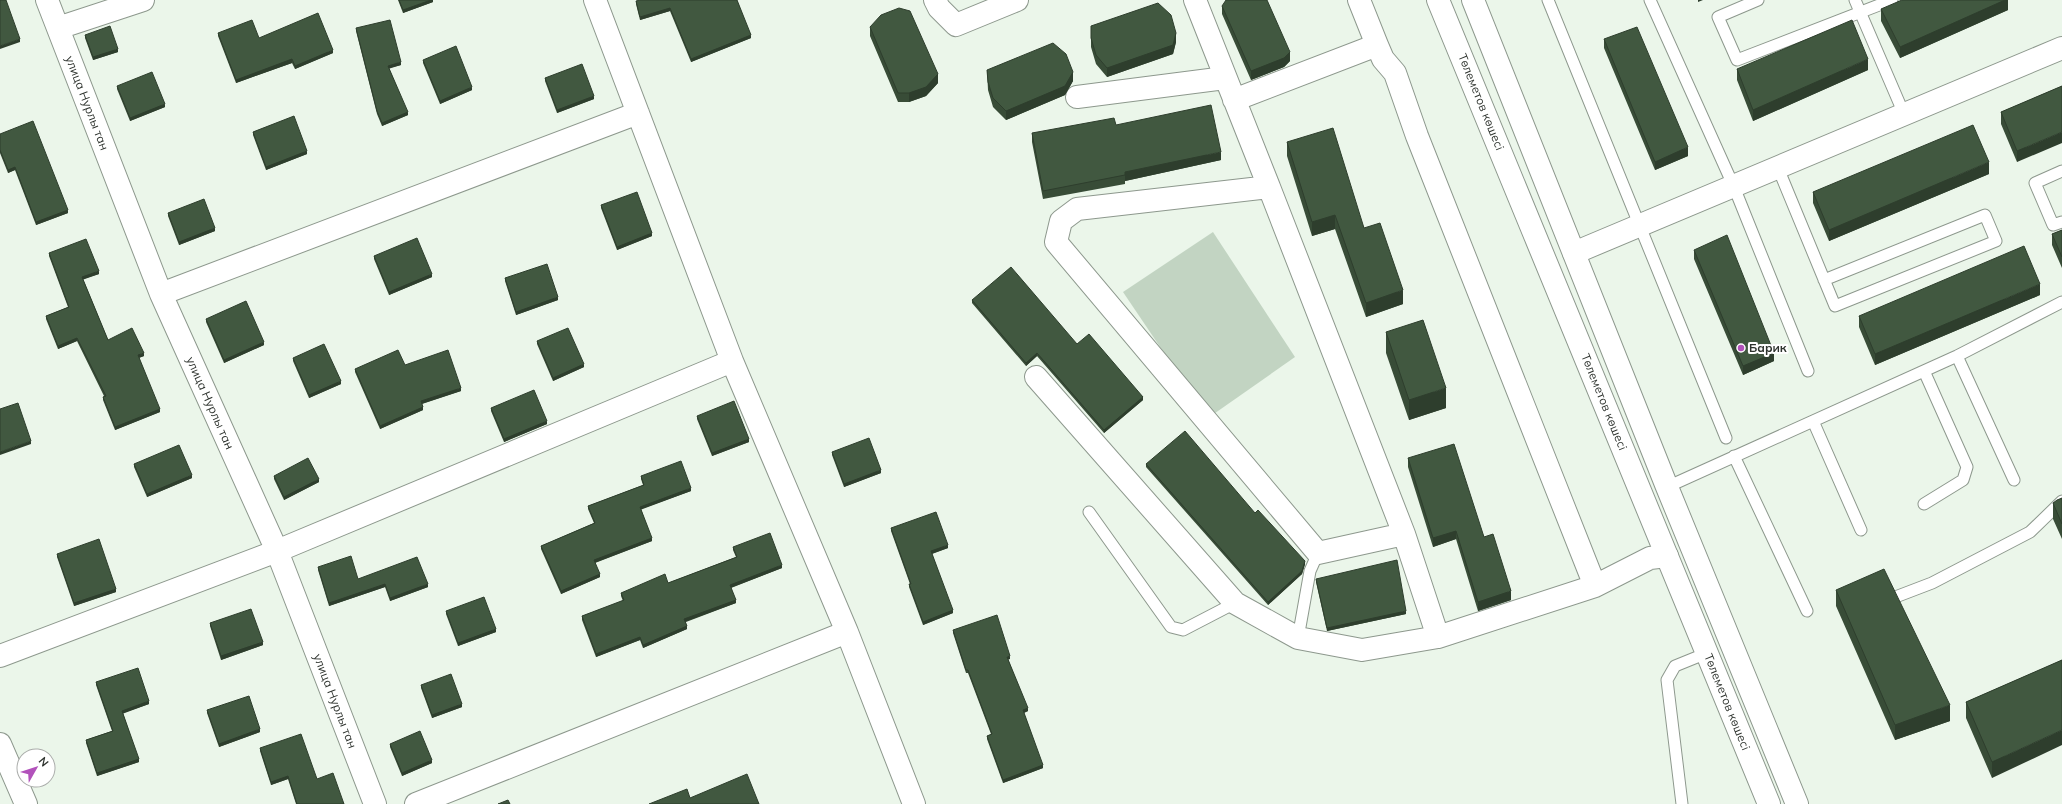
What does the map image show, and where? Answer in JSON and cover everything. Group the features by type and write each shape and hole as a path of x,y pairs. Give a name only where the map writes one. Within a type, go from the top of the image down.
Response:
{"street":[{"name":"улица Нурлы тан","path":"47,0 161,294 277,551 376,804"},
{"path":"58,28 143,0"},
{"path":"596,0 732,361 847,632 914,804"},
{"path":"935,0 939,8 956,25 1017,0"},
{"path":"1195,0 1404,534 1438,637"},
{"path":"1359,0 1383,59 1395,72 1417,136 1595,586"},
{"name":"Төлеметов көшесі","path":"1438,0 1769,804"},
{"path":"1473,0 1667,487 1797,804"},
{"path":"1234,100 1377,45"},
{"path":"1574,253 2062,48"},
{"path":"1077,97 1225,78"},
{"path":"161,294 638,113"},
{"path":"1268,187 1077,208 1061,221 1056,242 1318,553 1404,534"},
{"path":"0,656 277,551 732,361"},
{"path":"1036,377 1234,603 1298,638 1362,650 1438,637 1595,586 1650,558 1667,556"},
{"path":"1642,496 1667,487"},
{"path":"416,804 847,632"},
{"path":"0,744 26,804"}],"lane":[{"path":"1548,0 1726,438"},
{"path":"1650,0 1734,187 1808,371"},
{"path":"1758,0 1718,17 1737,60 1892,0"},
{"path":"1855,0 1904,114"},
{"path":"1778,168 1824,280 1835,306 1996,241 1985,215 1824,280"},
{"path":"2062,171 2035,184 2053,225 2062,222"},
{"path":"1667,487 1957,356 2062,302"},
{"path":"1957,356 2014,480"},
{"path":"1924,371 1967,467 1963,480 1924,504"},
{"path":"1813,421 1861,530"},
{"path":"1734,456 1807,611"},
{"path":"1898,596 1932,583 2030,532 2062,501"},
{"path":"1089,512 1171,627 1183,630 1234,603"},
{"path":"1298,638 1310,571 1318,553"},
{"path":"1682,804 1667,680 1675,666 1707,653"}],"green space":[{"path":"1213,232 1295,357 1208,418 1123,292"}],"building":[{"path":"0,0 6,0 20,39 0,46"},
{"path":"399,0 431,0 403,10"},
{"path":"737,0 751,35 691,59 670,8 640,17 636,1"},
{"path":"1226,0 1267,0 1290,52 1284,58 1251,71 1222,6"},
{"path":"1902,0 2005,0 1900,47 1881,9"},
{"path":"1158,3 1171,15 1176,33 1173,45 1107,68 1096,55 1091,38 1091,26"},
{"path":"899,8 910,11 938,74 926,87 909,93 898,93 870,27 881,15"},
{"path":"318,13 333,50 295,66 292,59 236,80 218,33 252,20 259,38"},
{"path":"390,20 401,62 388,66 408,112 382,123 377,111 356,28"},
{"path":"1852,20 1868,59 1753,110 1737,69"},
{"path":"110,26 118,49 93,57 85,35"},
{"path":"1637,27 1688,147 1655,162 1604,39"},
{"path":"1053,43 1066,54 1073,72 1065,86 1006,111 993,98 988,82 987,70"},
{"path":"456,46 472,87 440,101 423,60"},
{"path":"582,64 594,96 557,110 545,78"},
{"path":"152,72 165,104 130,118 117,86"},
{"path":"2062,86 2062,132 2017,151 2001,112"},
{"path":"1211,105 1221,152 1125,172 1125,175 1043,191 1032,133 1114,118 1116,125"},
{"path":"294,116 307,151 266,167 253,132"},
{"path":"33,121 68,210 36,222 15,167 8,170 0,150 0,134"},
{"path":"1973,125 1989,162 1829,230 1813,192"},
{"path":"1333,128 1364,228 1380,223 1403,290 1366,303 1335,215 1312,222 1287,142"},
{"path":"637,192 652,233 617,247 601,205"},
{"path":"204,199 215,228 179,242 168,213"},
{"path":"2062,230 2062,257 2052,234"},
{"path":"1727,235 1774,353 1743,366 1694,250"},
{"path":"417,238 432,274 389,292 374,256"},
{"path":"86,239 99,271 82,277 108,340 132,328 144,353 138,355 160,409 115,427 103,397 106,396 77,338 58,346 46,316 69,307 49,253"},
{"path":"2024,246 2040,284 1875,354 1859,316"},
{"path":"547,264 558,297 516,312 505,278"},
{"path":"1011,267 1077,344 1089,334 1143,397 1104,430 1037,353 1026,363 972,300"},
{"path":"246,301 264,342 224,360 206,319"},
{"path":"1423,320 1446,388 1409,400 1386,332"},
{"path":"568,328 584,364 553,378 537,341"},
{"path":"324,344 341,381 309,395 293,358"},
{"path":"398,350 405,365 448,350 461,388 421,401 423,407 380,426 355,369"},
{"path":"534,390 547,421 504,439 491,408"},
{"path":"734,401 749,439 712,453 697,416"},
{"path":"18,403 31,441 0,452 0,409"},
{"path":"1185,431 1255,513 1258,510 1305,561 1302,571 1268,602 1146,464"},
{"path":"869,438 881,470 844,484 832,452"},
{"path":"1454,444 1484,537 1493,534 1511,591 1478,602 1456,531 1433,538 1408,458"},
{"path":"179,445 192,475 147,494 134,464"},
{"path":"308,458 319,479 284,497 274,476"},
{"path":"681,461 691,488 640,507 652,538 594,560 600,574 561,591 541,546 595,523 588,506 644,485 641,476"},
{"path":"2062,498 2062,524 2053,503"},
{"path":"936,512 948,545 931,551 953,610 923,622 891,528"},
{"path":"770,533 782,565 730,585 736,600 684,619 687,626 643,645 640,637 596,654 582,616 624,600 621,593 665,574 668,583 737,557 733,547"},
{"path":"99,539 116,589 74,603 57,554"},
{"path":"351,556 358,579 417,557 428,584 390,598 385,584 329,603 318,567"},
{"path":"1397,560 1406,611 1327,628 1316,579"},
{"path":"1884,569 1950,705 1895,725 1836,590"},
{"path":"484,597 496,629 458,643 446,611"},
{"path":"251,609 263,642 221,656 210,623"},
{"path":"997,615 1010,656 1007,657 1028,708 1023,710 1043,765 1003,780 987,736 992,734 968,670 966,670 953,630"},
{"path":"2062,660 2062,730 1992,762 1966,702"},
{"path":"138,668 149,701 122,711 139,759 97,773 86,740 113,731 96,682"},
{"path":"451,674 462,704 432,715 421,685"},
{"path":"249,696 260,729 219,744 207,710"},
{"path":"420,731 432,760 402,773 390,744"},
{"path":"301,734 317,779 333,773 344,804 297,804 288,776 271,782 260,748"},
{"path":"747,774 759,804 649,804 687,789 690,798"},
{"path":"508,800 510,804 498,804"}],"place":[{"name":"Барик","path":"1741,348"}]}
